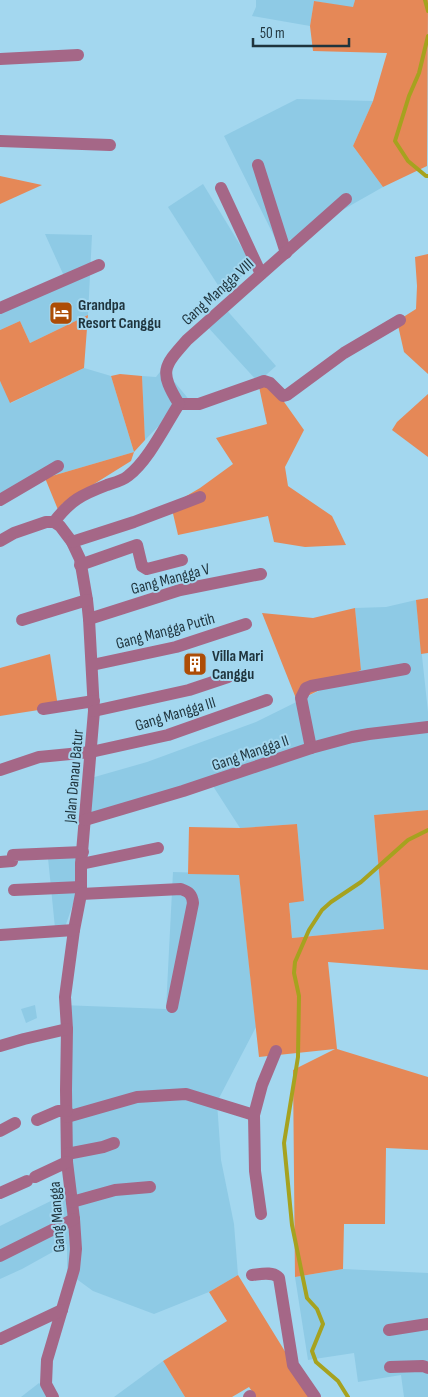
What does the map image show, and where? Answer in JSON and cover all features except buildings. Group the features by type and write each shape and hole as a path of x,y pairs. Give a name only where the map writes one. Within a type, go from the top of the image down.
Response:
{"street":[{"path":"0,59 78,55"},
{"path":"0,141 110,146"},
{"path":"258,165 286,253"},
{"path":"221,188 261,274"},
{"name":"Gang Mangga VIII","path":"179,404 165,374 166,366 173,356 188,340 346,199"},
{"path":"0,308 99,265"},
{"path":"0,541 14,533 46,522 54,522 65,508 87,493 127,477 151,449 179,404 199,404 264,381 270,383 283,396 291,394 344,353 400,320"},
{"path":"0,500 58,466"},
{"path":"72,542 134,522 200,497"},
{"name":"Jalan Danau Batur","path":"54,522 60,526 72,542 80,564 89,619 94,706 81,890 65,997 67,1029"},
{"path":"80,564 137,545 142,566 147,569 182,560"},
{"name":"Gang Mangga V","path":"89,619 180,590 261,574"},
{"path":"22,620 87,600"},
{"name":"Gang Mangga Putih","path":"92,665 176,647 246,624"},
{"path":"311,748 301,698 306,688 405,669"},
{"path":"43,708 94,706 189,690 228,677"},
{"name":"Gang Mangga III","path":"0,770 39,757 91,752 168,735 267,700"},
{"name":"Gang Mangga II","path":"85,820 183,791 311,748 352,737 428,727"},
{"path":"0,862 12,861 14,855 82,858 158,848"},
{"path":"14,890 181,889 190,893 192,903 172,1008"},
{"path":"0,935 74,930"},
{"path":"0,1046 24,1038 67,1029"},
{"name":"Gang Mangga","path":"53,1397 46,1384 46,1366 74,1269 76,1249 67,1158 67,1029"},
{"path":"261,1214 255,1171 254,1115 262,1085 276,1051"},
{"path":"37,1120 58,1111 67,1114 137,1097 186,1094 254,1115"},
{"path":"0,1131 14,1123"},
{"path":"0,1193 31,1179 67,1158 114,1143"},
{"path":"72,1202 115,1190 150,1187"},
{"path":"0,1256 74,1219"},
{"path":"252,1275 273,1274 279,1278 293,1365 315,1397"},
{"path":"0,1340 62,1310"},
{"path":"389,1330 428,1324"},
{"path":"390,1368 423,1366 428,1368"}],"shaded area":[{"path":"256,0 355,0 353,8 314,1 310,26 252,16 256,7"},
{"path":"355,0 428,0 427,166 383,187 353,146 373,101 387,53 313,51 310,26 314,1 353,7"},
{"path":"297,99 373,101 353,146 383,187 279,246 224,136"},
{"path":"0,176 42,185 0,204"},
{"path":"203,184 253,266 223,293 168,207"},
{"path":"45,234 92,235 88,315 30,343 20,321 0,330 0,305 64,276"},
{"path":"428,254 428,374 404,352 397,321 416,309 415,257"},
{"path":"224,307 276,366 258,382 205,324"},
{"path":"88,315 84,368 10,403 0,381 0,330 20,321 30,343"},
{"path":"84,368 111,376 134,452 45,478 0,494 0,381 11,403"},
{"path":"163,368 191,402 182,402 145,440 142,376 156,377"},
{"path":"120,374 142,376 145,440 134,452 111,376"},
{"path":"265,375 304,430 285,467 288,486 332,516 346,545 305,547 274,542 268,516 178,535 171,505 200,488 233,464 216,438 267,424 258,382"},
{"path":"428,394 428,457 392,430 397,422"},
{"path":"134,452 131,461 62,504 61,517 45,478"},
{"path":"428,598 428,653 421,654 416,600"},
{"path":"416,600 428,712 428,810 374,815 384,929 292,938 289,902 304,901 297,824 240,828 211,783 87,824 91,778 147,762 256,722 361,670 355,608 386,607"},
{"path":"355,608 361,670 297,701 262,613 313,618"},
{"path":"50,654 58,707 0,716 0,668"},
{"path":"428,810 428,970 328,962 337,1049 428,1077 428,1150 386,1148 385,1224 344,1224 343,1269 295,1277 293,1070 335,1049 259,1057 239,875 188,874 189,827 240,828 297,824 304,901 289,903 292,938 384,929 374,815"},
{"path":"83,853 79,887 65,927 55,928 48,858"},
{"path":"173,872 239,874 256,1027 217,1102 221,1160 234,1224 238,1275 209,1292 154,1314 93,1291 67,1272 67,1244 0,1279 0,1226 65,1194 61,1005 166,1009"},
{"path":"35,1005 37,1018 26,1023 21,1009"},
{"path":"343,1269 428,1273 428,1397 404,1397 401,1375 358,1382 354,1353 308,1360 295,1277"},
{"path":"238,1275 313,1397 256,1397 249,1387 232,1397 185,1397 163,1361 227,1321 209,1292"},
{"path":"163,1361 185,1397 114,1397"},
{"path":"39,1383 50,1397 21,1397"}],"waterway":[{"path":"425,0 428,11"},
{"path":"428,36 419,73 409,96 395,141 408,161 428,176"},
{"path":"348,1397 338,1381 316,1362 312,1351 323,1324 317,1309 307,1298 292,1225 284,1143 298,1057 299,996 294,973 295,962 309,930 322,910 361,882 408,840 428,830"}],"place":[{"name":"Grandpa Resort Canggu","path":"61,313"},
{"name":"Villa Mari Canggu","path":"195,664"}]}
